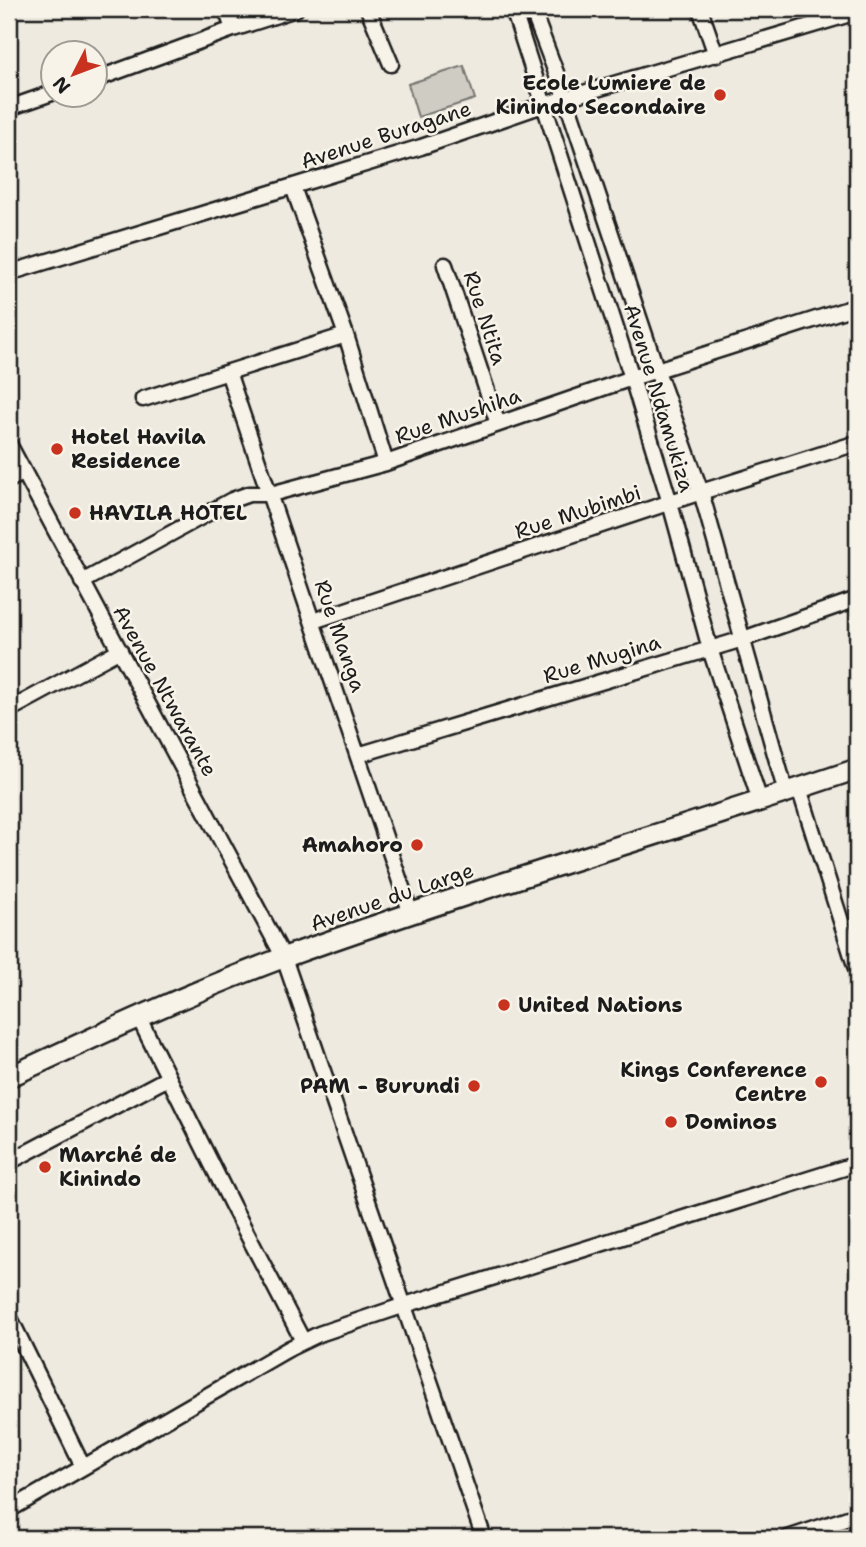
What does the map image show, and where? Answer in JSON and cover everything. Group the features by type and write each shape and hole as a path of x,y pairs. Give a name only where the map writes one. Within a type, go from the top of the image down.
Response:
{"main road":[{"name":"Avenue du Large","path":"9,1077 138,1016 285,958 411,914 857,769"}],"street":[{"path":"226,9 233,29"},
{"path":"108,75 296,9"},
{"path":"368,9 391,64"},
{"name":"Avenue Ndamukiza","path":"513,9 632,378 670,503 709,649 760,801"},
{"name":"Avenue Ndamukiza","path":"531,9 566,99 657,371 701,492 743,639 793,790"},
{"path":"700,9 716,55"},
{"name":"Avenue Buragane","path":"9,273 421,147 543,105 716,55 857,10"},
{"path":"9,108 38,98"},
{"path":"293,187 346,335 386,463"},
{"name":"Rue Ntita","path":"445,265 498,425"},
{"name":"Rue Mushiha","path":"82,582 232,500 249,494 271,494 386,463 632,378 857,306"},
{"path":"143,399 346,335"},
{"name":"Rue Manga","path":"228,372 411,914"},
{"name":"Rue Mubimbi","path":"313,621 857,443"},
{"name":"Avenue Ntwarante","path":"9,444 285,958 484,1538"},
{"path":"9,481 24,472"},
{"name":"Rue Mugina","path":"358,755 743,639 857,599"},
{"path":"9,710 120,650"},
{"path":"793,790 857,972"},
{"path":"138,1016 303,1341"},
{"path":"9,1161 168,1078"},
{"path":"9,1510 303,1341 405,1305 857,1164"},
{"path":"9,1316 83,1467"},
{"path":"789,1538 857,1515"}],"shaded area":[{"path":"464,66 475,99 418,117 408,84"}],"place":[{"name":"Ecole Lumiere de Kinindo Secondaire","path":"720,95"},
{"name":"Hotel Havila Residence","path":"57,449"},
{"name":"HAVILA HOTEL","path":"75,513"},
{"name":"Amahoro","path":"417,845"},
{"name":"United Nations","path":"504,1005"},
{"name":"Kings Conference Centre","path":"821,1082"},
{"name":"PAM - Burundi","path":"474,1086"},
{"name":"Dominos","path":"671,1122"},
{"name":"Marché de Kinindo","path":"45,1167"}]}
